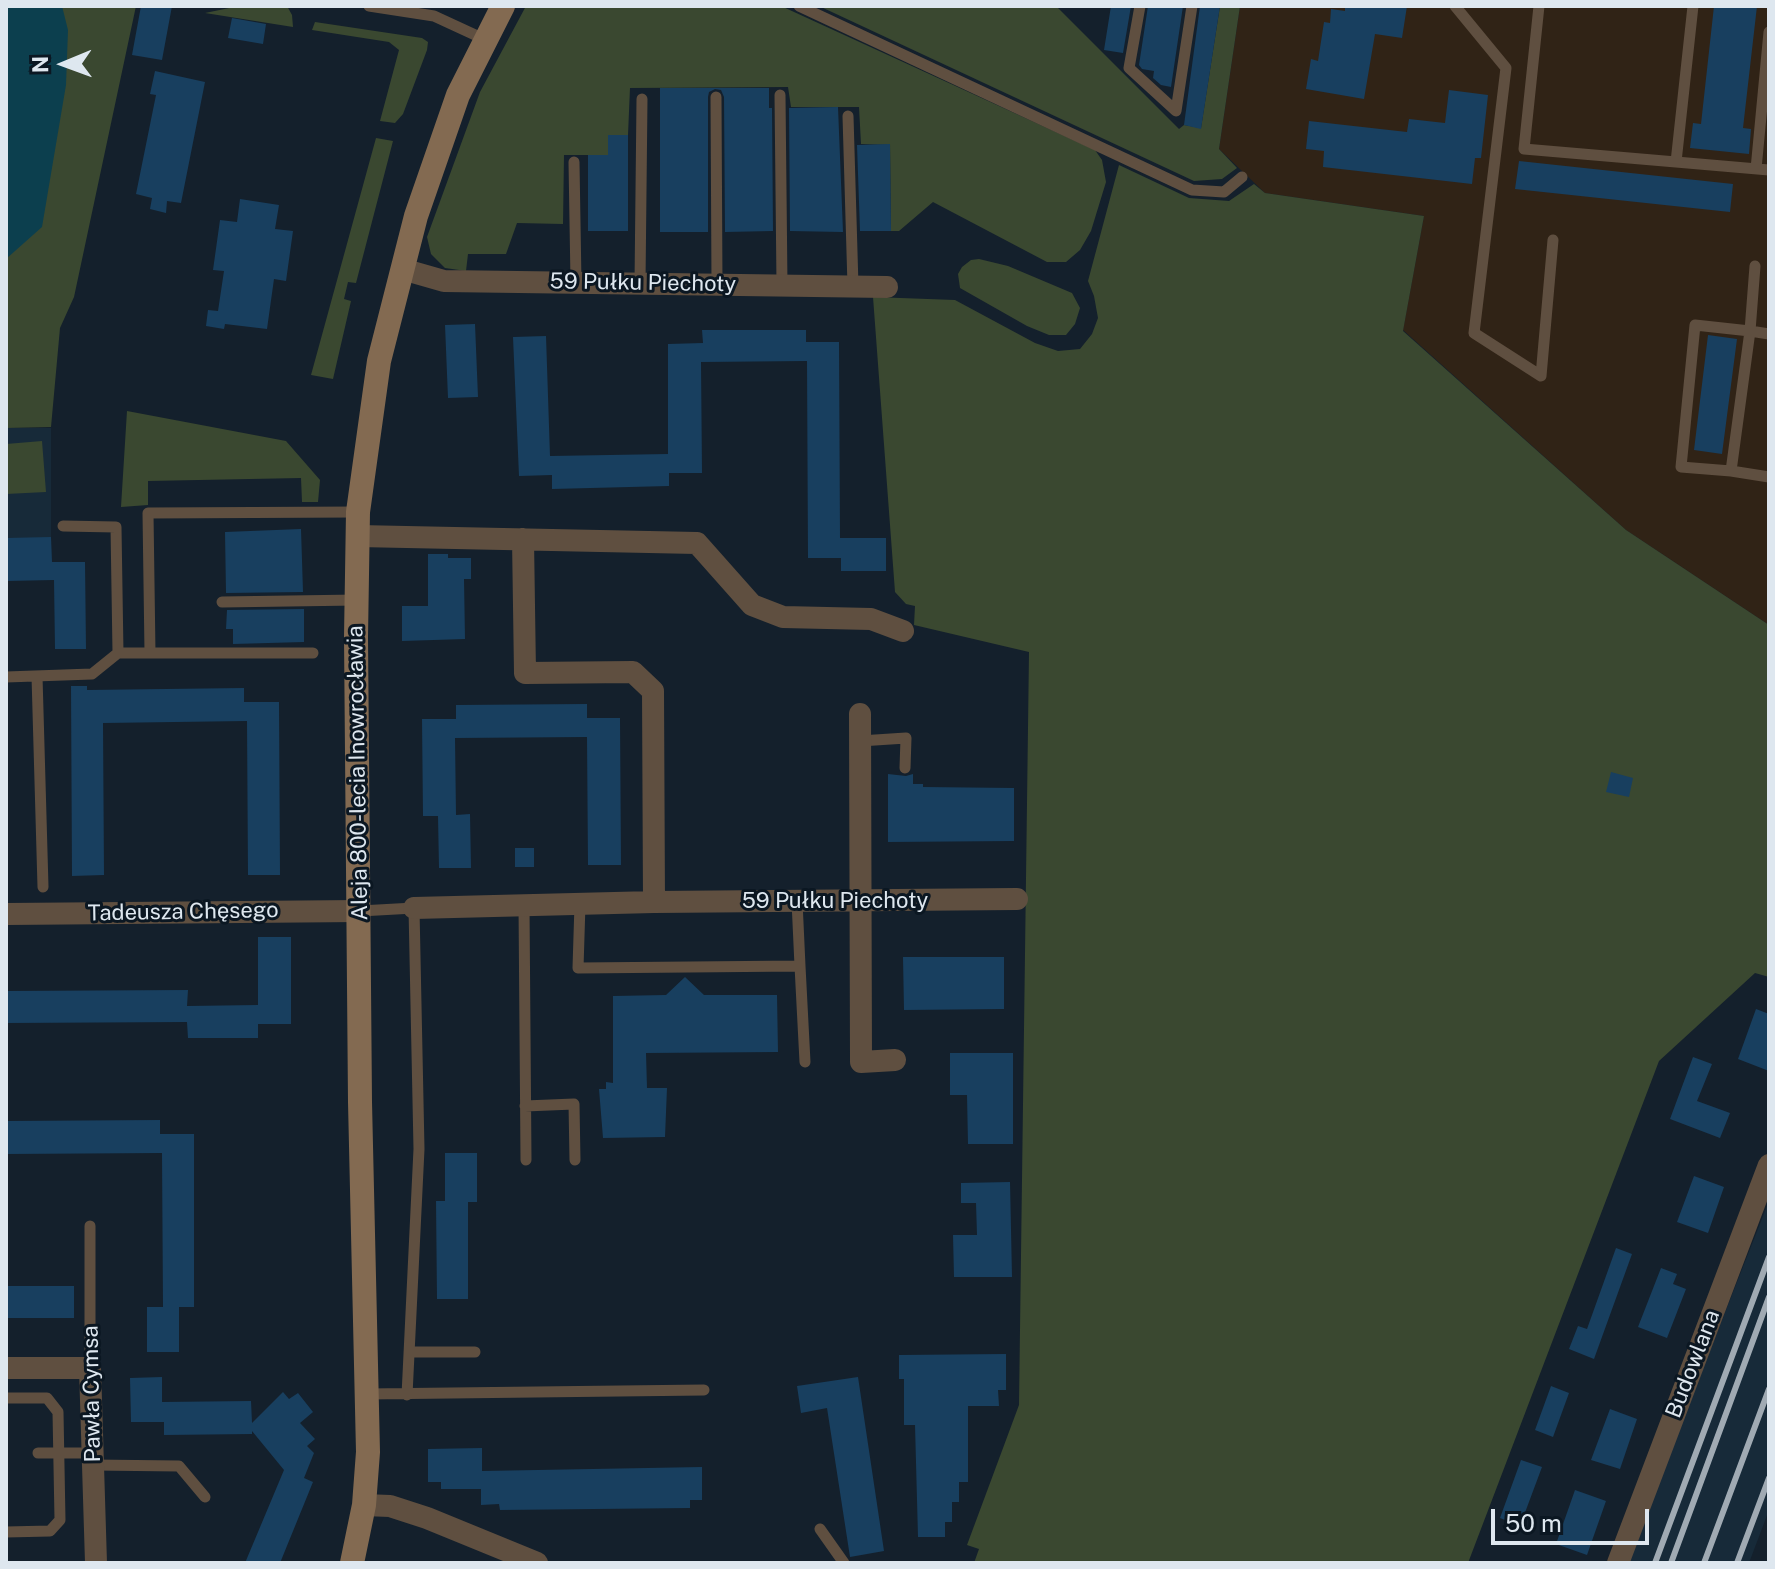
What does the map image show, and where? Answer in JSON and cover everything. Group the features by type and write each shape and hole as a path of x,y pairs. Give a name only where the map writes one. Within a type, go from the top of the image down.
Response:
{"street":[{"name":"Aleja 800-lecia Inowrocławia","path":"352,1563 364,1505 368,1452 360,1102 358,512 374,389 402,269 438,146 458,95 503,6"},
{"name":"59 Pułku Piechoty","path":"402,269 444,281 887,287"},
{"path":"358,536 697,543 752,605 783,617 871,619 903,631"},
{"path":"523,539 525,673 633,672 653,691 654,902"},
{"path":"860,714 861,1062 895,1060"},
{"name":"59 Pułku Piechoty","path":"414,908 654,902 1017,899"},
{"name":"Tadeusza Chęsego","path":"6,914 360,911"},
{"name":"Budowlana","path":"1618,1563 1769,1165"},
{"path":"6,1368 90,1368"},
{"name":"Pawła Cymsa","path":"90,1368 96,1563"},
{"path":"364,1505 390,1506 427,1518 510,1558 537,1563"}],"lane":[{"path":"799,6 1192,190 1224,192 1242,177"},
{"path":"1140,6 1129,68 1176,111 1192,6"},
{"path":"1455,6 1506,68 1474,333 1541,376 1553,240"},
{"path":"1539,6 1524,149 1769,170"},
{"path":"1676,162 1693,6"},
{"path":"376,7 434,16 486,40"},
{"path":"1756,169 1769,32"},
{"path":"780,95 782,285"},
{"path":"716,97 717,284"},
{"path":"640,283 642,99"},
{"path":"848,116 853,286"},
{"path":"574,162 576,282"},
{"path":"1731,471 1750,331 1755,266"},
{"path":"1769,334 1695,325 1681,467 1769,477"},
{"path":"150,653 148,513 358,512"},
{"path":"63,526 116,527 118,653"},
{"path":"222,602 357,600"},
{"path":"6,677 92,674 118,653 313,653"},
{"path":"37,676 43,887"},
{"path":"860,741 906,738 905,768"},
{"path":"797,901 805,1062"},
{"path":"580,904 578,968 800,966"},
{"path":"524,905 526,1160"},
{"path":"360,911 414,908 419,1149 407,1395"},
{"path":"525,1106 574,1104 575,1160"},
{"name":"Pawła Cymsa","path":"90,1226 90,1368"},
{"path":"409,1352 475,1352"},
{"path":"367,1394 704,1390"},
{"path":"6,1398 47,1398 58,1412 60,1520 50,1531 6,1532"},
{"path":"38,1453 179,1466 205,1497"},
{"path":"820,1529 844,1563"}],"shaded area":[{"path":"6,6 62,6 68,30 66,85 42,227 6,259"},
{"path":"1240,6 1769,6 1769,625 1626,530 1403,330 1424,216 1265,193 1219,149"},
{"path":"6,428 51,428 51,548 6,548"},
{"path":"1769,1201 1769,1510 1749,1563 1626,1563"}],"green space":[{"path":"6,6 136,6 74,297 60,328 51,427 6,428"},
{"path":"239,6 287,6 293,27 205,13"},
{"path":"526,6 781,6 1095,150 1102,160 1106,182 1091,231 1080,250 1066,262 1047,262 933,202 899,231 891,231 890,145 861,144 859,107 791,107 788,87 630,88 628,135 608,135 608,155 564,155 563,224 517,223 506,254 468,254 466,271 445,268 431,254 427,237 480,92"},
{"path":"819,6 1056,6 1179,129 1184,125 1201,128 1220,6 1240,6 1219,149 1237,168 1222,179 1194,181"},
{"path":"315,22 422,38 428,42 403,114 395,123 380,121 399,50 389,42 312,30"},
{"path":"376,138 393,141 356,283 348,282 344,299 351,301 333,379 311,375"},
{"path":"1119,165 1189,198 1229,201 1254,184 1265,193 1424,216 1403,331 1626,530 1769,625 1769,977 1755,973 1659,1061 1468,1563 974,1563 979,1549 967,1545 1019,1405 1029,652 914,625 915,606 906,604 895,592 873,297 955,300 1035,343 1058,351 1080,349 1092,334 1098,318 1088,281"},
{"path":"971,260 1008,266 1072,293 1080,308 1075,324 1066,335 1049,335 960,288 958,274 962,267"},
{"path":"127,411 286,441 320,480 318,502 302,502 301,478 148,481 148,505 121,507"},
{"path":"42,441 46,492 6,494 6,444"}],"building":[{"path":"141,6 172,6 162,60 132,55"},
{"path":"1111,6 1131,6 1123,53 1104,50"},
{"path":"1148,6 1183,6 1171,87 1161,85 1153,78 1154,71 1142,69 1139,65"},
{"path":"1200,6 1220,6 1201,129 1184,125"},
{"path":"1345,6 1407,6 1402,38 1375,34 1364,99 1306,89 1311,59 1318,61 1324,22 1330,23 1331,9 1345,11"},
{"path":"1714,6 1757,6 1743,128 1751,129 1749,154 1690,148 1693,123 1701,124"},
{"path":"232,18 266,24 263,44 228,38"},
{"path":"155,71 205,82 181,203 167,201 166,213 150,209 152,198 136,194 156,95 150,94"},
{"path":"660,88 769,88 769,108 772,108 773,231 725,232 724,97 721,90 715,89 709,92 708,97 708,232 660,232"},
{"path":"1449,90 1488,95 1481,158 1475,158 1472,184 1323,167 1324,151 1306,149 1309,121 1407,132 1409,119 1445,123"},
{"path":"838,107 843,232 790,231 789,108"},
{"path":"608,135 628,135 628,231 588,231 588,155 608,155"},
{"path":"890,144 891,231 860,231 857,145"},
{"path":"1519,161 1733,184 1730,212 1515,189"},
{"path":"240,199 279,205 275,229 293,231 286,281 274,279 267,329 225,324 224,329 206,326 208,310 218,311 224,271 213,270 220,220 237,222"},
{"path":"475,324 478,397 448,398 445,325"},
{"path":"702,330 806,330 806,342 839,342 840,538 886,538 886,571 841,571 841,558 808,558 807,361 701,362 702,473 669,473 669,486 552,489 552,475 519,476 513,337 546,336 550,456 668,454 668,344 703,343"},
{"path":"1708,335 1737,339 1722,454 1694,450"},
{"path":"301,529 303,592 226,593 225,532"},
{"path":"51,537 52,562 85,562 86,649 55,649 54,580 6,581 6,538"},
{"path":"428,554 471,558 471,579 464,579 465,639 402,641 402,606 428,606"},
{"path":"304,609 304,642 233,644 233,629 226,629 227,610"},
{"path":"71,686 87,686 87,690 244,688 244,702 279,702 280,875 248,875 247,721 103,723 104,875 72,876"},
{"path":"587,704 587,718 620,718 621,865 588,865 587,737 455,738 456,815 470,814 471,868 439,868 438,816 423,816 422,719 456,719 456,705"},
{"path":"1611,772 1633,778 1629,797 1606,792"},
{"path":"888,774 913,774 913,784 923,784 923,787 1014,788 1014,841 888,842"},
{"path":"515,848 534,848 534,867 515,867"},
{"path":"258,937 291,937 291,1024 258,1024 258,1038 188,1038 187,1022 6,1023 6,991 188,990 187,1006 258,1005"},
{"path":"903,957 1004,957 1004,1009 904,1010"},
{"path":"685,977 704,995 777,995 778,1052 646,1053 647,1088 667,1088 665,1137 603,1138 599,1089 606,1089 606,1082 613,1083 613,996 666,995"},
{"path":"1756,1009 1769,1014 1769,1071 1738,1059"},
{"path":"950,1053 1013,1053 1013,1144 968,1144 967,1095 950,1095"},
{"path":"1693,1057 1712,1064 1697,1101 1730,1113 1720,1138 1670,1119"},
{"path":"160,1120 160,1134 194,1134 194,1307 179,1307 179,1352 147,1352 147,1307 163,1307 162,1153 6,1154 6,1121"},
{"path":"445,1153 477,1153 477,1202 468,1202 468,1299 437,1299 436,1201 445,1201"},
{"path":"1694,1176 1724,1187 1708,1233 1677,1222"},
{"path":"1010,1182 1012,1277 954,1277 953,1235 977,1235 976,1203 961,1203 961,1183"},
{"path":"1616,1248 1632,1254 1594,1359 1569,1349 1578,1326 1587,1329"},
{"path":"1661,1268 1677,1274 1673,1284 1686,1289 1667,1338 1638,1327"},
{"path":"6,1286 74,1286 74,1318 6,1318"},
{"path":"1006,1354 1006,1390 998,1390 999,1406 968,1406 968,1482 959,1482 959,1502 952,1502 952,1522 945,1522 945,1537 918,1537 915,1425 904,1425 904,1379 899,1379 899,1355"},
{"path":"162,1377 162,1402 251,1401 252,1423 283,1392 289,1399 298,1393 313,1412 300,1423 315,1439 307,1446 314,1453 304,1478 313,1482 280,1563 245,1563 284,1470 252,1431 252,1434 164,1435 164,1422 131,1422 130,1378"},
{"path":"858,1377 884,1551 850,1557 827,1408 801,1413 797,1386"},
{"path":"1551,1386 1569,1393 1553,1437 1535,1430"},
{"path":"1610,1409 1637,1419 1620,1469 1591,1460"},
{"path":"482,1448 482,1471 702,1467 702,1500 690,1500 690,1508 500,1510 499,1504 481,1505 481,1489 441,1489 441,1482 428,1482 428,1449"},
{"path":"1521,1460 1542,1467 1520,1526 1500,1518"},
{"path":"1575,1490 1606,1501 1587,1555 1556,1544"}],"railway":[{"path":"1655,1563 1769,1257"},
{"path":"1671,1563 1769,1297"},
{"path":"1704,1563 1769,1389"},
{"path":"1737,1563 1769,1478"}]}
